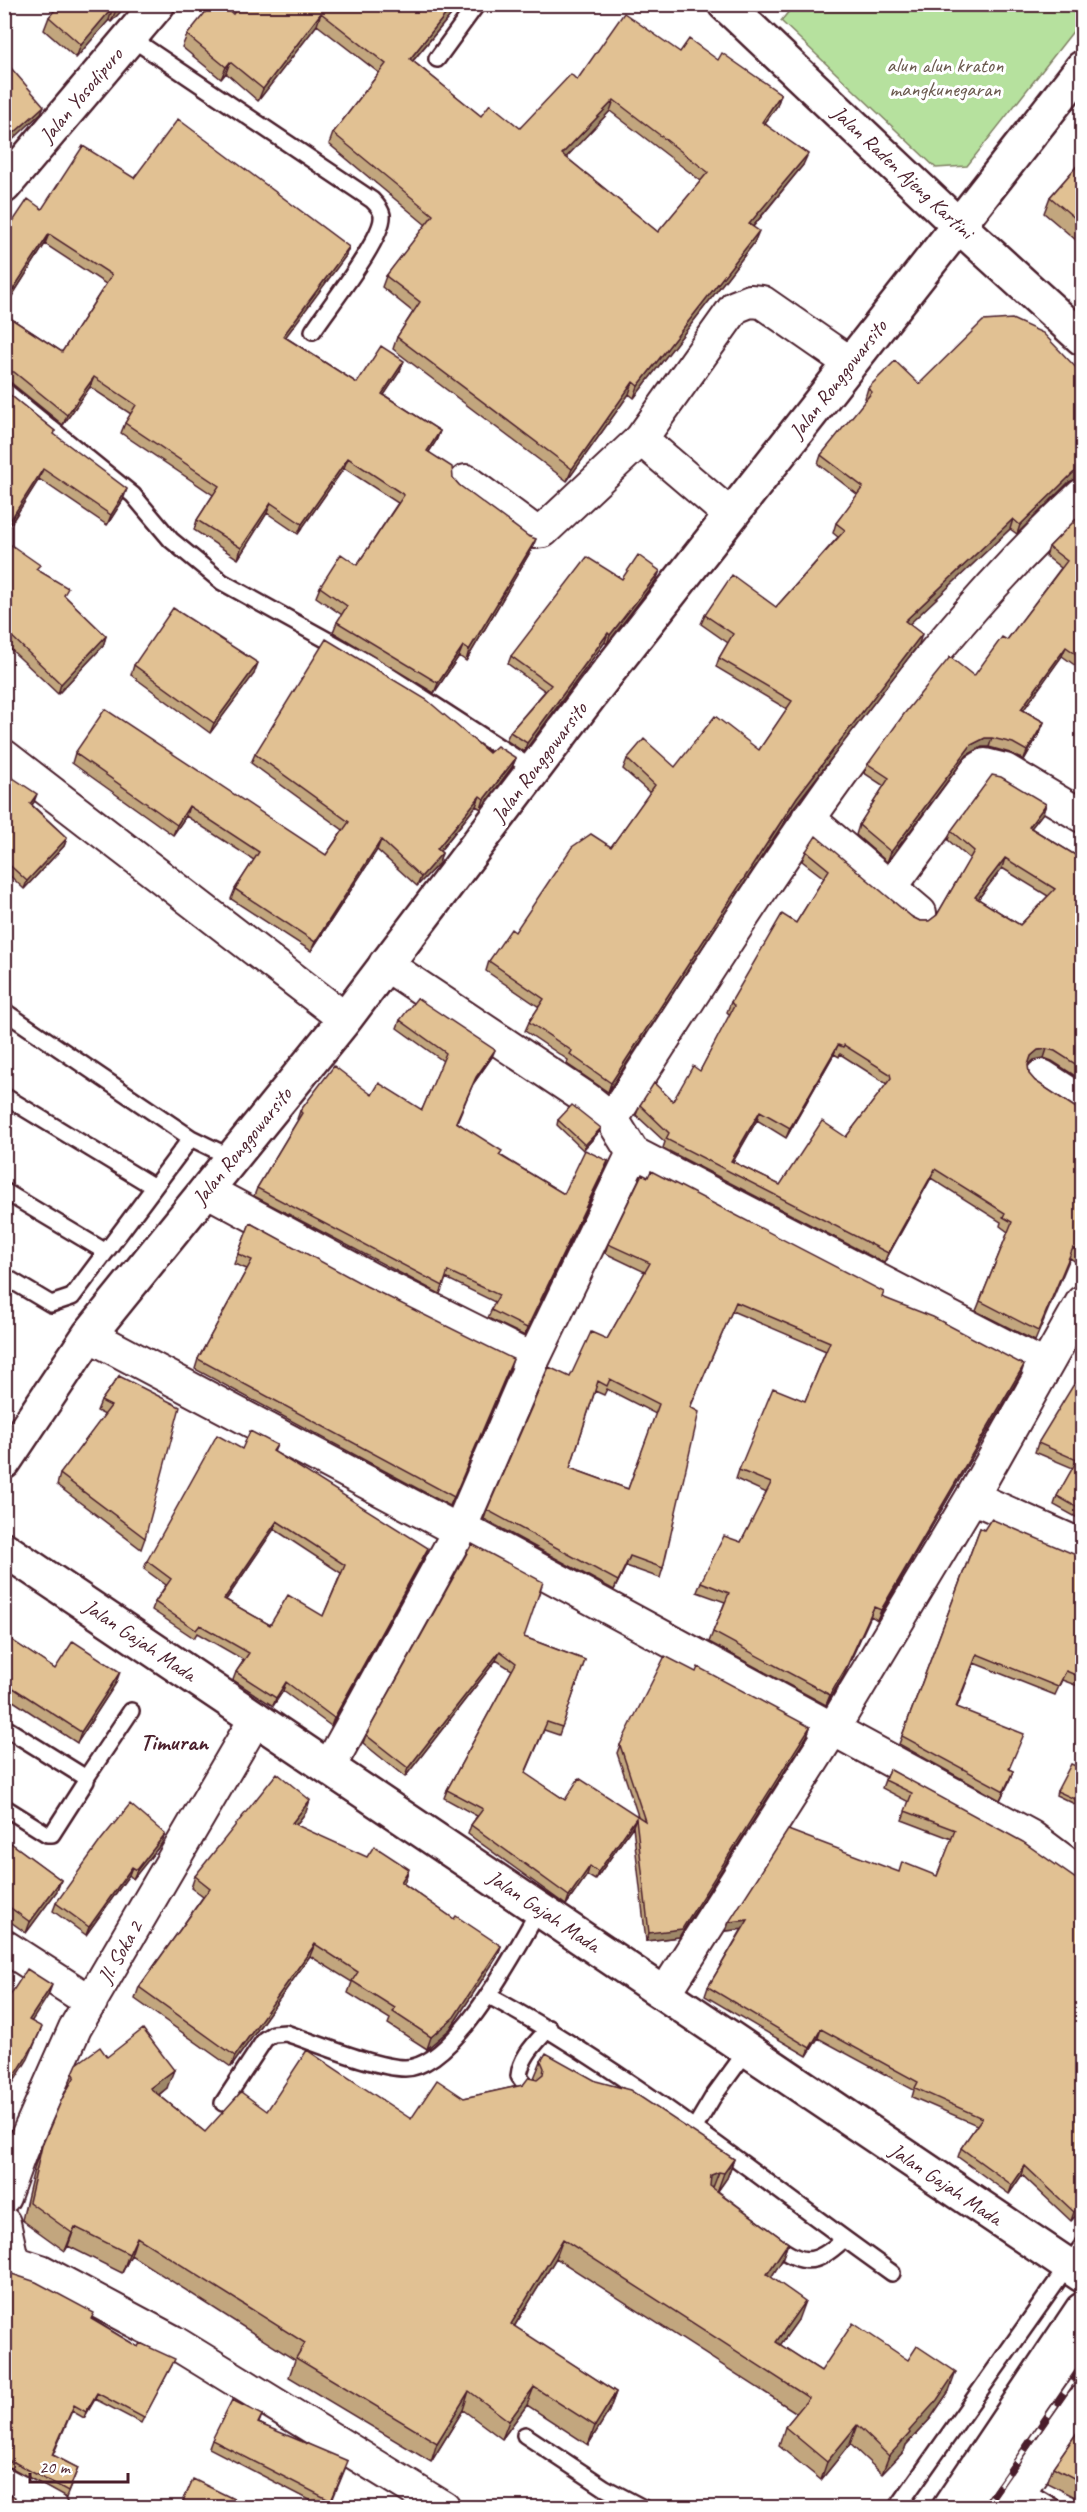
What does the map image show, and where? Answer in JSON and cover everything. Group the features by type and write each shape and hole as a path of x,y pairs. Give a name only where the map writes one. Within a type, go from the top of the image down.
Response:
{"main road":[{"name":"Jalan Yosodipuro","path":"4,186 158,4"},
{"name":"Jalan Raden Ajeng Kartini","path":"725,4 958,225 1083,338"},
{"name":"Jalan Ronggowarsito","path":"4,1462 89,1335 345,1019 533,769 730,515 1083,68"},
{"name":"Jalan Gajah Mada","path":"4,1549 665,1994 1078,2262"},
{"path":"949,2508 1001,2483 1083,2310"}],"street":[{"path":"466,481 535,532 543,531 641,439 735,307 750,300 762,303 850,363"},
{"path":"641,439 730,515"},
{"path":"612,1119 808,818 859,748 938,649 1045,530 1083,495"},
{"path":"4,756 345,1019"},
{"path":"891,887 977,770 985,765 1005,770 1083,816"},
{"path":"808,818 920,913"},
{"path":"385,964 586,1099 612,1119 633,1153 1044,1366"},
{"path":"1042,1076 1083,1102"},
{"path":"329,1767 460,1529 533,1360 633,1153"},
{"path":"206,1190 371,1279 533,1360"},
{"path":"665,1994 834,1727 972,1497 1044,1366 1083,1302"},
{"path":"89,1335 834,1727 1030,1836 1083,1875"},
{"path":"972,1497 1083,1546"},
{"name":"Jl. Soka 2","path":"4,2197 62,2055 90,2002 256,1718"},
{"path":"4,1946 90,2002"},
{"path":"4,2223 8,2259 41,2271 182,2346 444,2508"},
{"path":"1001,2483 1083,2402"},
{"path":"4,2484 51,2508"}],"lane":[{"path":"437,59 477,4"},
{"path":"131,38 372,200 380,209 383,217 378,237 313,331"},
{"path":"4,390 133,495 171,540 222,582 374,666 533,769"},
{"path":"4,1011 191,1138 232,1158"},
{"path":"4,1096 154,1187"},
{"path":"4,1276 51,1304 72,1297 191,1138"},
{"path":"4,1191 106,1252"},
{"path":"4,1808 47,1834 52,1834 85,1786 86,1778 131,1712"},
{"path":"4,1727 86,1778"},
{"path":"222,2103 265,2039 273,2034 286,2033 386,2065 405,2068 423,2065 438,2056 489,1996 540,1908"},
{"path":"489,1996 549,2028 694,2129 892,2273"},
{"path":"528,2088 519,2076 520,2067 524,2057 549,2028"},
{"path":"694,2129 712,2097 748,2049"},
{"path":"756,2232 792,2258 806,2262 827,2254 844,2239"},
{"path":"897,2508 1078,2262"},
{"path":"971,2508 1001,2483 1083,2346"},
{"path":"525,2434 606,2488 643,2508"},
{"path":"1001,2483 1055,2508"}],"green space":[{"name":"alun alun kraton mangkunegaran","path":"794,5 1082,5 1082,20 967,166 936,168 781,21"}],"building":[{"path":"60,4 121,4 116,10 113,7 81,45 49,17"},
{"path":"212,4 222,4 233,14 240,4 454,4 410,59 481,116 490,104 520,128 571,74 577,80 624,13 680,52 689,39 718,60 722,53 781,94 762,122 808,154 749,224 759,231 638,386 633,382 572,469 397,337 420,302 386,276 433,215 333,133 386,64 321,13 263,89 230,62 226,67 187,35","holes":["614,100 708,172 658,232 562,154"]},
{"path":"4,60 44,106 4,142"},
{"path":"178,119 349,247 283,336 357,383 381,346 404,361 382,394 440,431 427,451 452,467 453,478 459,485 528,536 536,539 469,650 463,646 438,683 337,622 347,606 320,587 341,554 357,565 404,495 348,458 302,524 271,503 241,548 197,520 219,486 125,423 136,405 94,377 67,415 14,372 4,371 4,314 62,352 112,275 49,234 8,297 4,295 4,228 7,224 10,226 28,199 42,209 83,146 134,178"},
{"path":"1083,159 1083,225 1050,197"},
{"path":"1012,319 1043,333 1083,375 1083,468 1073,473 1020,525 1013,519 905,621 922,634 797,797 611,1083 570,1054 572,1051 529,1022 544,999 489,961 511,929 515,932 572,847 591,834 611,847 655,785 627,759 644,739 675,767 715,716 759,750 792,701 719,658 733,634 705,615 732,575 776,607 845,530 836,523 863,487 821,455 872,392 868,388 895,361 919,384 983,321"},
{"path":"4,390 55,431 54,434 127,489 111,515 43,469 4,530"},
{"path":"1083,512 1083,659 1066,647 1021,709 1044,722 1027,751 1013,743 992,738 985,738 971,745 891,852 859,825 889,778 868,764 904,714 950,657 974,676 1002,637 1007,640 1067,561 1049,547"},
{"path":"4,540 40,565 36,569 68,588 64,595 106,636 61,684 4,629"},
{"path":"638,555 660,571 610,635 608,633 527,743 510,732 551,685 511,656 587,557 622,579"},
{"path":"173,608 258,663 214,723 134,665"},
{"path":"326,639 427,700 489,753 497,746 516,758 484,799 480,796 437,849 442,853 421,877 381,840 315,942 235,889 259,852 189,806 177,825 75,753 105,709 326,855 349,822 255,754"},
{"path":"4,772 37,794 30,804 67,838 27,881 4,860"},
{"path":"992,775 1001,777 1046,804 1029,827 1075,855 1081,845 1083,846 1083,1069 1055,1051 1047,1049 1038,1050 1031,1056 1028,1065 1029,1074 1035,1081 1076,1108 1083,1110 1083,1255 1073,1248 1038,1331 980,1301 1012,1222 1003,1217 1005,1213 935,1169 888,1253 666,1139 669,1133 640,1105 654,1083 673,1101 693,1066 700,1071 734,1006 731,1002 782,914 796,923 829,870 806,851 816,836 912,917 920,921 929,921 937,915 974,851 951,831","holes":["1005,858 1055,889 1020,925 975,897","838,1045 843,1047 844,1045 890,1074 891,1078 846,1137 822,1121 780,1185 731,1161 760,1111 790,1128"]},
{"path":"417,998 495,1050 476,1077 456,1122 502,1151 499,1155 564,1194 585,1150 608,1161 527,1328 491,1310 499,1295 448,1271 443,1286 257,1188 302,1113 300,1111 334,1066 372,1095 379,1083 422,1110 446,1053 400,1020"},
{"path":"572,1105 601,1128 585,1145 558,1120"},
{"path":"651,1171 884,1292 882,1297 933,1317 1024,1365 881,1610 874,1607 846,1668 830,1695 713,1632 729,1593 701,1582 724,1536 741,1542 771,1483 739,1470 773,1388 805,1401 830,1342 736,1302 690,1407 699,1412 663,1568 630,1556 618,1581 487,1510 549,1367 570,1377 591,1332 607,1339 650,1263 608,1244 642,1174 648,1177","holes":["610,1379 659,1404 628,1489 570,1468 598,1381 607,1386"]},
{"path":"250,1223 366,1286 513,1359 454,1497 198,1359 252,1260 238,1254"},
{"path":"119,1376 180,1407 145,1538 60,1474 111,1406 101,1401"},
{"path":"1074,1384 1083,1389 1083,1511 1057,1496 1077,1460 1038,1443"},
{"path":"250,1431 277,1445 273,1451 428,1548 334,1718 286,1682 276,1698 236,1672 249,1653 200,1625 196,1630 155,1602 171,1579 147,1561 217,1435 242,1449","holes":["277,1521 345,1565 323,1616 288,1595 270,1625 224,1599"]},
{"path":"991,1519 1083,1558 1083,1678 1066,1671 1058,1687 977,1654 956,1707 1024,1734 1009,1769 1013,1771 1004,1791 902,1736 980,1528 984,1530"},
{"path":"472,1544 543,1582 524,1637 585,1660 562,1727 547,1722 525,1773 565,1800 579,1778 645,1821 620,1745 665,1656 696,1672 698,1667 810,1727 682,1929 649,1933 636,1818 598,1872 590,1866 569,1896 471,1825 483,1809 447,1790 516,1663 500,1651 408,1768 366,1735"},
{"path":"4,1635 55,1669 73,1641 120,1672 81,1732 4,1682"},
{"path":"1071,1764 1083,1769 1083,1803 1057,1791"},
{"path":"889,1769 1023,1842 1083,1884 1083,2203 1074,2212 1025,2166 1012,2185 961,2148 982,2118 915,2088 918,2082 821,2029 810,2048 708,1987 748,1920 729,1922 788,1830 899,1872 902,1862 937,1876 955,1830 905,1811 912,1793 885,1780"},
{"path":"277,1773 310,1800 292,1823 367,1857 374,1846 409,1869 401,1882 454,1919 456,1916 501,1946 454,2017 431,2037 393,2012 395,2008 352,1981 358,1972 315,1944 235,2056 139,1987 210,1888 195,1876"},
{"path":"130,1804 165,1834 137,1870 132,1867 89,1927 56,1903"},
{"path":"4,1838 61,1880 30,1922 4,1903"},
{"path":"27,1969 52,1985 29,2020 42,2027 4,2094 4,1998 7,2000"},
{"path":"143,2029 174,2070 150,2088 205,2132 241,2092 267,2111 307,2050 411,2119 437,2080 464,2098 523,2085 529,2077 537,2079 543,2074 544,2068 541,2061 546,2053 596,2081 630,2090 734,2159 724,2173 711,2175 710,2186 788,2243 767,2274 805,2301 776,2342 821,2371 853,2323 908,2360 917,2346 956,2372 937,2400 889,2456 857,2425 827,2462 785,2427 809,2398 563,2239 511,2324 616,2392 595,2426 534,2387 509,2421 469,2391 437,2443 296,2358 305,2343 137,2237 129,2254 75,2227 72,2233 29,2202 42,2146 62,2099 75,2076 73,2073 77,2064 100,2047 107,2057"},
{"path":"12,2274 36,2282 94,2313 91,2319 138,2347 140,2343 175,2359 144,2418 97,2393 86,2412 74,2405 52,2455 78,2468 68,2492 14,2462 4,2460 4,2305 9,2296 4,2294 4,2291"},
{"path":"232,2400 262,2415 258,2423 348,2461 331,2501 212,2440"},
{"path":"1083,2424 1083,2483 1053,2467"},
{"path":"193,2479 252,2508 180,2508"},
{"path":"4,2490 15,2497 12,2508 4,2508"}],"railway":[{"path":"984,2508 1082,2367"}],"district":[{"name":"Timuran","path":"174,1742"}]}
